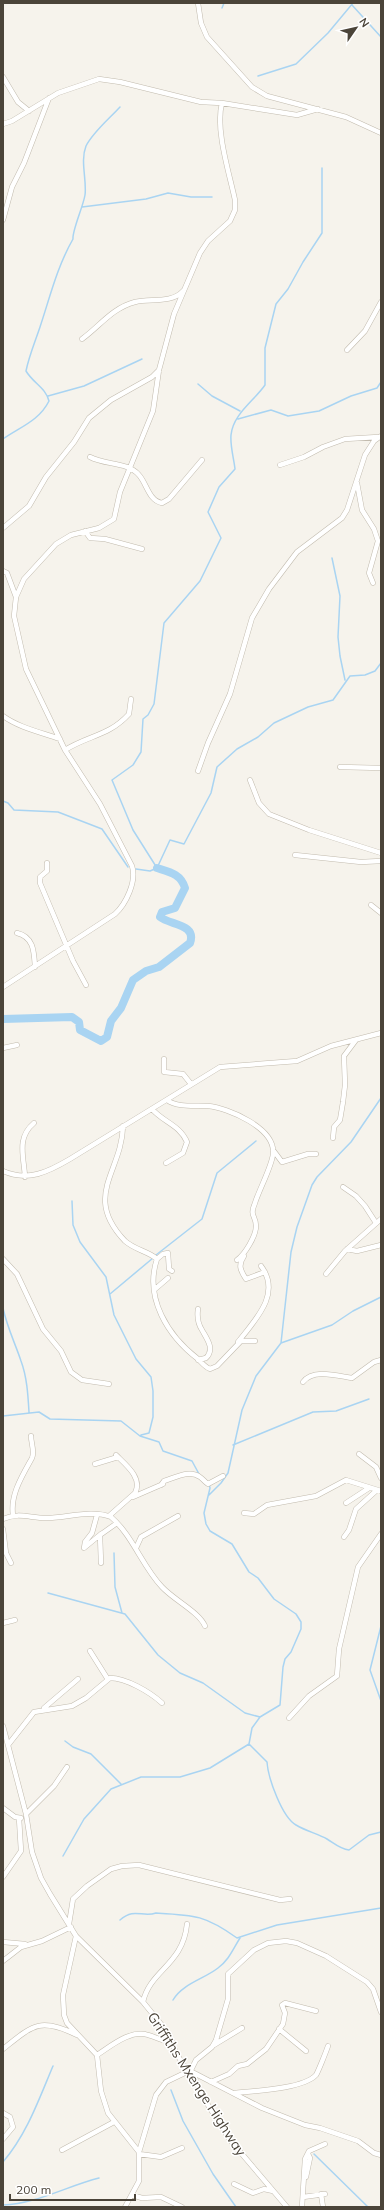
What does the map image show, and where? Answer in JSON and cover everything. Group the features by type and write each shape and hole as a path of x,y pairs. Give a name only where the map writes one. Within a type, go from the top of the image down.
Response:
{"street":[{"path":"198,3 201,23 207,37 252,87 267,96 346,117 381,133"},
{"path":"3,77 18,102 29,111"},
{"path":"3,124 29,111 49,98 74,86 98,79 120,82 183,98 297,114 318,110"},
{"path":"3,220 12,187 22,168 49,98"},
{"path":"3,987 119,910 130,888 134,872 100,804 65,750 22,658 14,616 16,597 24,579 56,544 71,535 99,528 114,519 120,492 153,411 159,370 174,314 200,253 208,241 230,221 235,210 235,200 221,130 220,110 222,103"},
{"path":"82,339 114,311 134,302 173,298 185,288"},
{"path":"347,350 365,331 381,302"},
{"path":"3,528 29,506 46,477 74,442 89,418 111,400 152,377 159,370"},
{"path":"280,465 304,457 323,447 345,439 380,437"},
{"path":"198,771 208,743 230,694 252,618 269,589 297,552 342,518 347,510 365,455 380,437"},
{"path":"90,457 99,462 131,468 140,476 152,497 162,503 169,498 202,460"},
{"path":"356,479 362,510 374,530 378,541 369,573 373,583"},
{"path":"85,531 90,538 105,539 142,549"},
{"path":"3,571 7,573 16,597"},
{"path":"65,750 86,739 100,736 122,721 129,714 131,699"},
{"path":"3,716 18,726 43,732 60,739"},
{"path":"340,767 381,768"},
{"path":"250,780 259,803 269,814 309,830 381,853"},
{"path":"295,855 361,862 381,862"},
{"path":"47,863 47,870 40,877 40,881 66,945 86,984"},
{"path":"370,905 381,913"},
{"path":"17,933 26,935 30,939 35,967"},
{"path":"3,1171 25,1177 36,1176 61,1165 192,1084 224,1066 297,1061 331,1046 381,1033"},
{"path":"333,1138 334,1127 340,1120 343,1102 345,1085 343,1058 356,1040"},
{"path":"3,1048 17,1045"},
{"path":"164,1059 164,1072 183,1074 192,1084"},
{"path":"167,1100 176,1104 220,1108 239,1115 264,1133 282,1162 308,1154 316,1154"},
{"path":"152,1109 160,1117 176,1128 187,1142 184,1153 166,1163"},
{"path":"25,1177 22,1142 25,1132 34,1124"},
{"path":"123,1126 118,1155 106,1186 106,1203 108,1212 113,1226 134,1249 157,1259"},
{"path":"237,1260 244,1252 255,1231 256,1224 252,1212 273,1156 272,1148"},
{"path":"343,1187 356,1196 365,1206 376,1223"},
{"path":"326,1274 347,1249 381,1219"},
{"path":"347,1249 357,1251 381,1245"},
{"path":"244,1252 240,1269 246,1279 265,1272"},
{"path":"172,1271 169,1269 168,1253 163,1254 157,1259 154,1290 158,1308 166,1324 184,1348 208,1368 215,1368 263,1312 269,1288 265,1272 261,1266"},
{"path":"3,1259 17,1274 43,1329 58,1347 71,1372 82,1380 109,1384"},
{"path":"154,1290 168,1278"},
{"path":"198,1309 198,1319 202,1331 209,1339 210,1350 206,1358 198,1360"},
{"path":"237,1344 244,1340 255,1341"},
{"path":"303,1382 308,1377 318,1375 338,1375 352,1378 374,1362 381,1360"},
{"path":"13,1515 12,1501 26,1467 32,1458 33,1452 31,1436"},
{"path":"360,1454 376,1467 381,1478"},
{"path":"94,1464 117,1456 134,1474 137,1482 136,1491 109,1516"},
{"path":"130,1498 163,1484 164,1481 175,1479 180,1475 193,1474 208,1484 223,1476"},
{"path":"244,1513 254,1514 268,1505 316,1496 346,1480 379,1491"},
{"path":"346,1503 369,1488"},
{"path":"344,1537 349,1530 356,1509 379,1491"},
{"path":"3,1519 13,1515 44,1518 97,1515 109,1516 117,1523 136,1548 161,1586 179,1603 198,1615 205,1626"},
{"path":"97,1515 94,1527 84,1548 117,1523"},
{"path":"136,1548 141,1537 178,1516"},
{"path":"3,1529 6,1553 11,1563"},
{"path":"101,1563 100,1544 102,1534"},
{"path":"289,1718 310,1696 337,1676 339,1649 358,1566 381,1534"},
{"path":"3,1623 15,1620"},
{"path":"90,1651 107,1678"},
{"path":"6,1743 34,1712 43,1709 72,1706 86,1698 107,1678 118,1679 152,1693 162,1703"},
{"path":"43,1709 78,1679"},
{"name":"Griffiths Mxenge Highway","path":"3,1726 6,1743 26,1816 32,1852 41,1878 76,1936 143,2002 172,2041 183,2064 191,2070 203,2097 230,2140 287,2207"},
{"path":"3,1808 19,1818 26,1816 54,1786 67,1767"},
{"path":"3,1878 21,1851 19,1818"},
{"path":"3,1942 28,1944 42,1941 70,1926 71,1904 77,1895 104,1872 122,1866 139,1865 280,1900 290,1899"},
{"path":"143,2002 148,1988 179,1951 186,1937 187,1924"},
{"path":"76,1936 62,1995 65,2020 97,2055 101,2091 108,2113 139,2153 161,2157 182,2148"},
{"path":"212,2047 225,2016 230,1972 254,1950 273,1941 297,1943 338,1962 371,1985 381,2012"},
{"path":"3,1961 28,1944"},
{"path":"211,2082 229,2074 238,2066 247,2064 266,2049 285,2018 282,2005 285,2003 316,2012"},
{"path":"3,2049 24,2032 43,2024 56,2026 79,2036"},
{"path":"125,2207 139,2181 139,2153 156,2095 166,2082 191,2070 196,2060 212,2047 242,2028"},
{"path":"279,2029 306,2051"},
{"path":"97,2055 122,2039 138,2034 149,2035 163,2041 172,2041"},
{"path":"235,2093 275,2089 299,2084 317,2074 328,2046"},
{"path":"191,2070 194,2074 235,2093 262,2108 305,2125 320,2128 358,2141 374,2153 381,2155"},
{"path":"3,2113 10,2117 13,2127 3,2139"},
{"path":"62,2150 114,2122"},
{"path":"302,2207 305,2159 324,2144"},
{"path":"234,2184 253,2193 264,2189 274,2192"},
{"path":"303,2196 323,2194 323,2207"},
{"path":"132,2196 142,2198 161,2197 182,2207"}],"waterway":[{"path":"222,8 224,3"},
{"path":"258,76 296,64 328,33 353,3"},
{"path":"352,5 381,37"},
{"path":"3,439 35,419 49,401 42,389 26,371 27,365 58,271 73,239 74,230 84,200 84,152 86,146 97,130 120,107"},
{"path":"157,868 133,830 112,780 133,765 141,752 143,719 148,715 154,704 164,623 200,581 221,538 208,512 219,487 235,469 231,439 233,427 240,414 265,385 265,348 276,304 288,289 322,233 322,168"},
{"path":"82,207 146,199 168,193 191,197 212,197"},
{"path":"48,396 84,386 142,359"},
{"path":"238,419 271,410 288,416 319,411 351,396 377,388 381,382"},
{"path":"198,384 212,396 240,411"},
{"path":"332,558 340,596 338,637 345,680"},
{"path":"136,869 150,871 157,868 170,840 184,844 211,793 217,767 237,749 258,737 274,723 308,707 333,700 350,676 365,675 375,671 381,663"},
{"path":"3,801 8,803 14,810 58,812 102,829 128,867"},
{"path":"3,1019 72,1017 79,1022 80,1030 101,1041 107,1037 111,1021 121,1008 133,980 146,971 159,967 190,943 190,932 181,926 160,917 162,912 175,908 185,888 183,883 174,874 157,868"},
{"path":"209,1495 221,1483 228,1473 242,1410 256,1376 281,1343 291,1252 297,1227 312,1185 317,1177 351,1142 381,1098"},
{"path":"156,1255 202,1219 217,1173 256,1141"},
{"path":"72,1201 73,1225 80,1242 106,1277 114,1315 136,1359 151,1377 153,1391 153,1417 149,1433 141,1435"},
{"path":"110,1294 153,1258"},
{"path":"281,1343 332,1325 353,1311 381,1297"},
{"path":"3,1308 25,1373 29,1412"},
{"path":"233,1445 313,1412 336,1411 369,1399"},
{"path":"3,1416 39,1412 50,1419 121,1421 140,1436 159,1442 163,1451 192,1461 199,1474"},
{"path":"209,1484 210,1488 204,1513 206,1524 210,1531 232,1544 249,1572 258,1578 274,1599 296,1614 301,1622 301,1629 291,1652 285,1659 280,1705 260,1717 252,1728 249,1744 267,1762 273,1787 281,1806 291,1821 296,1825 349,1850 369,1835 381,1832"},
{"path":"114,1553 115,1587 122,1613"},
{"path":"48,1593 125,1614 158,1655 180,1673 203,1683 245,1713 260,1717"},
{"path":"381,1626 370,1670 381,1701"},
{"path":"65,1741 73,1747 91,1754 121,1784"},
{"path":"63,1856 84,1819 111,1789 141,1777 180,1777 210,1768 249,1744"},
{"path":"120,1920 125,1916 134,1913 190,1916 216,1925 237,1938 277,1925 381,1908"},
{"path":"173,2000 182,1990 222,1965 240,1938"},
{"path":"3,2162 26,2128 53,2066"},
{"path":"171,2090 183,2121 213,2174 236,2207"},
{"path":"314,2154 368,2207"},
{"path":"3,2205 15,2204 39,2198 99,2178"}]}
